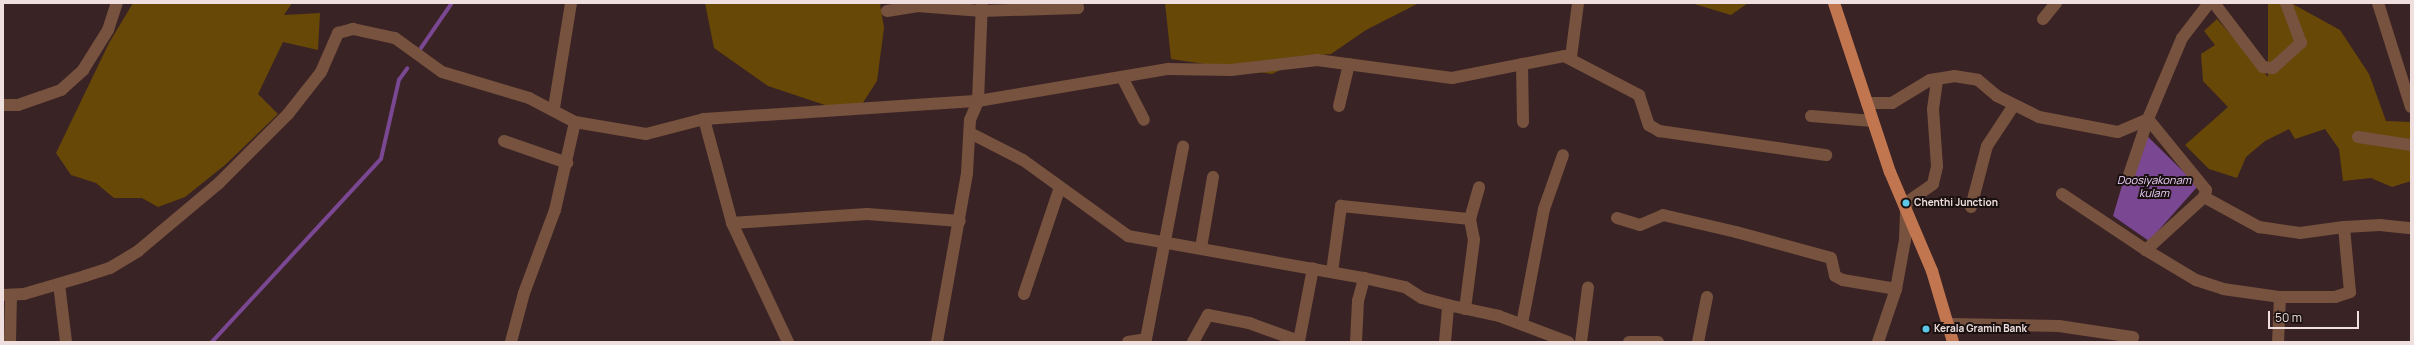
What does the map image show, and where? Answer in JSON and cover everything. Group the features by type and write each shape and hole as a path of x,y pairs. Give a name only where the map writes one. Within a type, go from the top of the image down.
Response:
{"main road":[{"path":"1834,3 1873,121 1906,203 1949,324 1953,342"}],"street":[{"path":"3,105 18,105 61,90 83,70 108,30 117,3"},
{"path":"554,108 571,3"},
{"path":"887,11 917,6 1078,8 1077,3"},
{"path":"1571,57 1578,3"},
{"path":"2043,19 2056,3"},
{"path":"2129,175 2148,119 2182,38 2209,3"},
{"path":"2214,3 2263,67 2274,68 2301,43 2286,3"},
{"path":"2378,3 2411,107"},
{"path":"937,342 960,221 970,133 970,120 978,101 982,7"},
{"path":"10,342 7,295 59,284 124,261 219,183 288,114 322,72 338,32 353,29 395,38 442,72 554,108 576,122 646,134 704,119 978,101 1168,69 1230,70 1317,60 1452,78 1522,64 1571,57 1639,95 1649,125 1658,131 1826,155"},
{"path":"1340,106 1349,64"},
{"path":"1522,64 1523,122"},
{"path":"1867,103 1892,102 1937,79 1954,76 1978,80 2014,105 2038,117 2118,132 2148,119"},
{"path":"1122,77 1144,120"},
{"path":"1878,342 1896,289 1905,240 1906,203 1933,184 1937,166 1933,109 1937,79"},
{"path":"1971,208 1987,146 2014,105"},
{"path":"1811,116 1873,121"},
{"path":"704,119 732,223 788,342"},
{"path":"2146,250 2204,196 2205,185 2148,119"},
{"path":"511,342 524,293 555,210 576,122"},
{"path":"970,133 1023,160 1128,236 1164,241 1312,268 1405,287 1422,298 1522,324 1567,342"},
{"path":"2358,137 2411,145"},
{"path":"504,141 567,163"},
{"path":"1128,342 1146,339 1183,147"},
{"path":"1522,324 1544,210 1563,155"},
{"path":"1201,248 1212,177"},
{"path":"1024,294 1060,187"},
{"path":"1465,309 1474,240 1470,220 1479,187"},
{"path":"2062,194 2146,250 2196,280 2223,289 2280,297 2334,297 2350,292 2344,227"},
{"path":"2204,196 2260,227 2300,233 2344,227 2380,225 2411,228"},
{"path":"1332,272 1341,206 1470,220"},
{"path":"732,223 867,214 960,221"},
{"path":"1617,218 1640,224 1663,215 1736,232 1831,258 1835,276 1843,280 1896,289"},
{"path":"1193,342 1208,315 1249,323 1299,341 1312,268"},
{"path":"1356,342 1358,301 1364,278"},
{"path":"59,284 66,342"},
{"path":"1581,342 1588,287"},
{"path":"2278,342 2280,297"},
{"path":"1698,342 1707,298"},
{"path":"1445,342 1448,305"},
{"path":"1949,324 2037,324 2133,337"},
{"path":"1635,342 1658,342"}],"shaded area":[{"path":"133,3 292,3 284,15 320,13 318,50 283,42 258,94 278,114 225,165 185,197 158,207 142,198 114,198 96,183 71,175 56,153 109,43"},
{"path":"705,3 880,3 884,28 877,81 855,115 768,86 714,48"},
{"path":"1165,3 1419,3 1366,30 1331,54 1309,56 1272,74 1171,59"},
{"path":"1691,3 1748,3 1731,15"},
{"path":"2268,3 2291,3 2340,30 2369,74 2386,121 2411,122 2411,181 2392,187 2371,178 2343,181 2339,149 2325,129 2295,139 2289,129 2265,141 2246,157 2237,178 2209,169 2185,145 2228,107 2203,81 2201,54 2215,45 2204,31 2217,19 2268,77"}],"water":[{"name":"Doosiyakonam kulam","path":"2139,128 2198,186 2149,241 2113,216"}],"waterway":[{"path":"419,51 452,3"},
{"path":"212,342 381,159 399,80 407,69"}],"place":[{"name":"Chenthi Junction","path":"1906,203"},
{"name":"Kerala Gramin Bank","path":"1926,329"}]}
